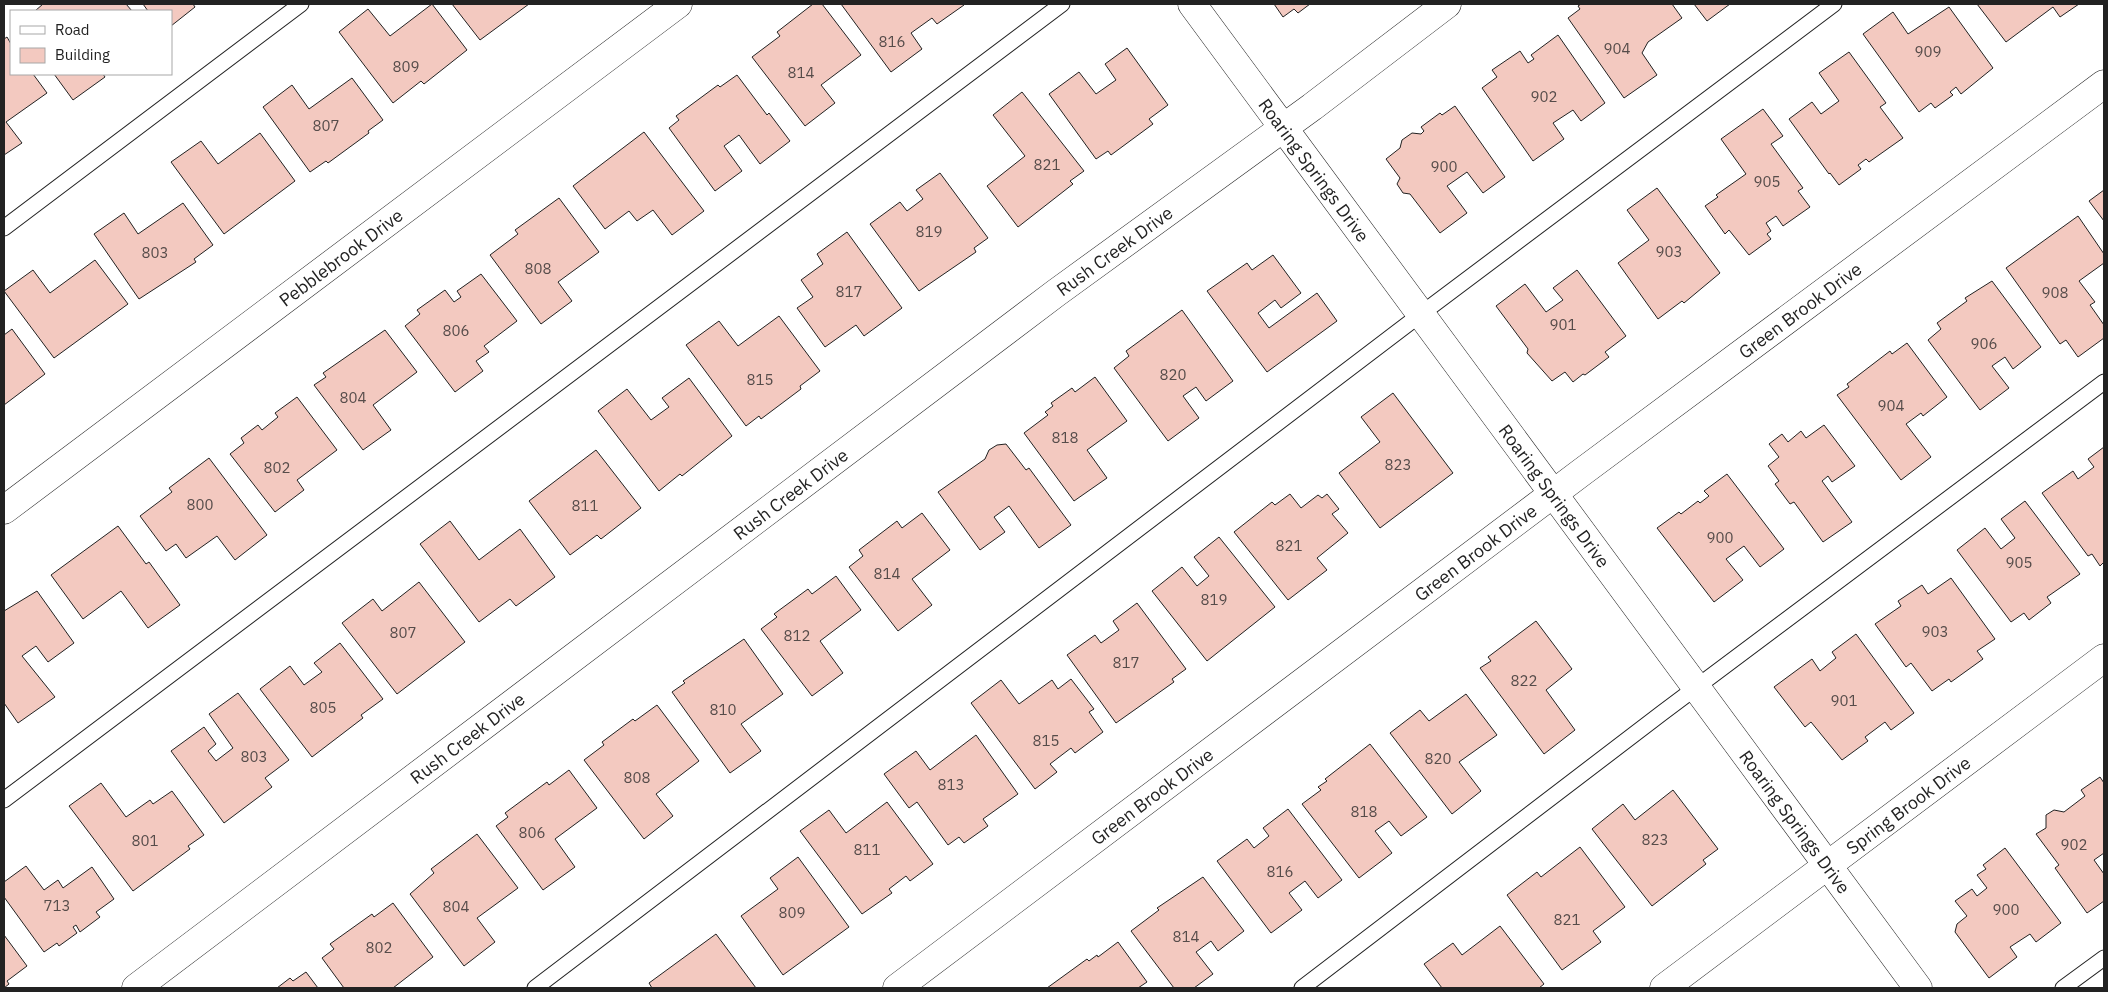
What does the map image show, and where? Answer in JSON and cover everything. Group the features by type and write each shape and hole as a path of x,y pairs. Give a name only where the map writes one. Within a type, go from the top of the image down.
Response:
{"street":[{"name":"Pebblebrook Drive","path":"4,510 678,4"},
{"name":"Roaring Springs Drive","path":"1192,4 1918,988"},
{"name":"Rush Creek Drive","path":"136,988 1056,293 1447,4"},
{"name":"Green Brook Drive","path":"897,988 1553,494 2104,84"},
{"name":"Spring Brook Drive","path":"1664,988 2104,658"}],"lane":[{"path":"4,228 301,4"},
{"path":"4,800 1062,4"},
{"path":"535,988 1421,314 1834,4"},
{"path":"1302,988 1696,687 2104,382"},
{"path":"2064,988 2104,958"}],"building":[{"path":"43,4 126,4 131,10 36,10"},
{"path":"143,4 193,4 195,7 172,25 172,10 147,10"},
{"path":"432,4 467,50 424,84 421,81 393,103 339,32 368,9 390,36"},
{"path":"452,4 529,4 480,40"},
{"path":"813,4 822,4 861,55 821,85 835,103 805,126 752,57 780,36 777,32"},
{"path":"841,4 964,5 937,24 932,18 911,33 922,49 891,72"},
{"path":"1274,4 1310,4 1298,13 1294,9 1283,17"},
{"path":"1581,4 1672,4 1682,18 1648,42 1642,53 1657,75 1624,98 1568,18 1580,9 1578,6"},
{"path":"1694,4 1730,4 1707,21"},
{"path":"1977,4 2079,4 2060,17 2053,7 2006,42"},
{"path":"1949,7 1993,68 1961,94 1956,87 1950,92 1953,95 1935,108 1931,103 1919,112 1863,34 1893,12 1908,34"},
{"path":"1558,35 1605,103 1581,121 1573,110 1553,123 1564,139 1533,161 1482,88 1497,77 1492,70 1520,51 1528,63 1534,59 1531,55"},
{"path":"7,37 10,42 10,75 34,75 47,93 6,122 22,143 4,155 4,39"},
{"path":"1127,48 1168,105 1149,119 1153,124 1111,155 1108,151 1096,159 1049,94 1079,72 1096,94 1116,80 1105,64"},
{"path":"1849,52 1886,103 1880,107 1903,138 1869,162 1866,159 1858,165 1861,169 1839,185 1789,119 1812,102 1821,114 1839,101 1819,73"},
{"path":"55,75 104,75 105,77 73,100"},
{"path":"737,75 767,115 769,113 790,141 760,164 739,135 724,146 742,171 715,191 669,128 679,120 676,116 718,85 720,87"},
{"path":"352,78 383,120 368,131 369,133 328,163 326,161 310,172 263,107 292,85 309,109"},
{"path":"1022,92 1084,171 1070,181 1073,184 1018,227 987,186 1025,156 993,115"},
{"path":"1455,106 1505,177 1483,193 1467,172 1447,186 1467,213 1440,233 1410,194 1403,193 1397,184 1400,178 1386,159 1400,148 1402,140 1412,133 1421,134 1424,131 1421,127 1440,113 1442,115"},
{"path":"1763,109 1783,136 1771,144 1803,188 1798,191 1810,207 1783,226 1776,216 1766,223 1771,231 1767,234 1771,239 1749,255 1729,230 1725,234 1705,206 1718,197 1716,195 1746,174 1721,139"},
{"path":"644,132 704,211 672,235 653,210 637,221 629,211 605,229 573,186"},
{"path":"260,133 295,181 224,234 171,162 201,141 218,164"},
{"path":"940,173 988,238 974,248 976,252 919,291 870,224 900,202 907,211 923,199 916,190"},
{"path":"1657,188 1720,273 1684,303 1682,301 1658,319 1618,263 1649,240 1627,210"},
{"path":"2104,190 2104,221 2089,201"},
{"path":"559,198 599,252 558,282 572,301 541,324 490,255 518,234 515,230"},
{"path":"183,203 213,245 194,259 196,262 139,299 94,234 124,213 138,234"},
{"path":"2078,216 2104,254 2104,263 2079,281 2095,302 2090,305 2104,325 2104,338 2078,357 2066,340 2060,344 2006,268"},
{"path":"847,232 902,308 864,336 856,325 825,347 797,308 813,297 801,280 823,264 817,254"},
{"path":"1273,255 1301,293 1281,308 1275,300 1258,313 1269,328 1317,293 1337,321 1267,372 1207,291 1247,263 1252,270"},
{"path":"95,260 128,304 54,358 4,291 33,270 50,293"},
{"path":"1577,270 1626,336 1605,352 1609,357 1585,375 1583,374 1573,382 1565,372 1552,381 1527,353 1528,349 1496,306 1525,284 1546,312 1563,300 1553,288"},
{"path":"481,274 517,321 484,346 489,352 476,361 483,371 455,392 405,326 420,314 417,310 445,290 454,302 461,297 457,291"},
{"path":"1992,281 2041,347 2013,369 2005,357 1992,366 2009,388 1980,410 1928,340 1941,329 1937,323 1967,301 1965,298"},
{"path":"1182,310 1233,381 1206,401 1196,387 1183,396 1199,418 1168,441 1114,368 1129,356 1126,351"},
{"path":"779,316 820,371 800,386 801,389 761,419 759,416 746,426 686,345 719,321 738,346"},
{"path":"12,329 45,374 4,405 4,335"},
{"path":"385,330 417,372 373,405 391,430 363,450 314,385 326,377 323,373"},
{"path":"1907,343 1947,397 1923,416 1921,413 1906,424 1931,457 1901,480 1837,395 1849,387 1847,384 1890,351 1892,354"},
{"path":"1095,377 1127,421 1087,450 1107,478 1074,501 1024,433 1048,415 1045,412 1053,406 1051,403 1072,388 1075,392"},
{"path":"689,378 732,436 682,476 680,474 659,491 598,411 627,389 651,420 669,407 662,398"},
{"path":"1393,393 1453,473 1380,528 1339,473 1380,442 1361,417"},
{"path":"297,397 337,450 297,480 304,490 275,512 230,454 244,443 241,438 258,425 262,430 278,417 275,413"},
{"path":"1824,425 1855,466 1832,482 1828,476 1822,481 1852,522 1823,542 1794,502 1790,504 1775,484 1779,481 1768,466 1779,457 1769,444 1782,434 1788,442 1801,431 1806,438"},
{"path":"1006,444 1026,470 1029,468 1071,525 1039,548 1009,506 994,517 1005,532 980,550 938,492 985,459 989,450 997,445"},
{"path":"2104,447 2104,562 2100,566 2092,554 2088,556 2042,493 2073,471 2078,479 2094,467 2088,459"},
{"path":"596,450 641,508 601,539 597,535 570,555 529,501"},
{"path":"209,458 267,535 235,560 217,536 186,558 176,544 166,551 140,516 172,492 169,488"},
{"path":"1727,474 1784,549 1760,567 1744,546 1726,559 1743,580 1714,602 1657,528 1679,512 1681,514 1698,501 1700,503 1709,496 1704,491"},
{"path":"1290,494 1301,508 1318,495 1322,498 1327,494 1339,509 1332,514 1348,533 1317,558 1327,570 1288,600 1234,532 1272,502 1275,505"},
{"path":"2025,501 2080,574 2047,597 2051,603 2029,620 2024,613 2011,622 1957,550 1985,528 2001,549 2015,538 2001,519"},
{"path":"922,513 950,550 912,579 932,605 898,631 849,567 863,556 859,550 897,521 902,528"},
{"path":"450,521 479,560 520,529 555,577 516,606 510,599 479,622 420,544"},
{"path":"118,526 146,564 149,562 180,605 148,628 121,591 83,619 51,575"},
{"path":"1219,537 1275,607 1207,661 1152,591 1182,567 1197,586 1209,576 1194,557"},
{"path":"836,576 861,610 820,641 843,673 812,696 761,629 777,617 774,614 808,589 812,594"},
{"path":"1951,578 1995,639 1977,651 1983,659 1951,682 1949,679 1932,691 1911,663 1906,667 1875,624 1901,606 1898,601 1922,585 1928,594"},
{"path":"419,582 465,642 397,694 342,623 373,599 382,611"},
{"path":"37,591 74,643 48,662 36,646 22,656 55,697 18,723 4,703 4,611"},
{"path":"1137,603 1186,669 1172,679 1174,682 1116,723 1067,655 1095,635 1101,643 1119,630 1113,621"},
{"path":"1536,621 1572,669 1546,690 1575,730 1544,754 1480,668 1491,661 1488,657"},
{"path":"1856,634 1914,713 1891,730 1885,722 1865,737 1868,741 1842,760 1811,722 1805,727 1774,687 1812,659 1820,671 1836,658 1832,652"},
{"path":"744,639 783,694 741,724 761,751 730,773 672,692 685,683 683,681"},
{"path":"340,643 383,699 361,715 363,718 312,757 260,689 290,666 304,685 322,672 314,663"},
{"path":"1071,679 1094,709 1089,712 1103,732 1075,753 1071,748 1050,764 1057,772 1035,789 971,703 1001,680 1019,704 1052,680 1058,689"},
{"path":"238,693 289,760 265,778 272,787 224,823 171,751 204,727 216,744 208,751 216,761 233,748 209,714"},
{"path":"1466,694 1497,735 1459,762 1481,791 1452,814 1390,733 1420,710 1429,721"},
{"path":"657,705 699,761 656,794 673,816 644,839 584,760 604,745 602,742 633,719 635,721"},
{"path":"976,735 1018,794 983,819 988,826 964,843 959,837 948,845 917,802 909,808 884,774 916,751 930,770"},
{"path":"1370,744 1427,817 1401,836 1389,821 1375,831 1392,853 1359,878 1302,804 1321,790 1318,787 1327,781 1325,779"},
{"path":"569,770 597,808 555,839 575,867 543,890 496,826 508,817 505,813 547,782 549,785"},
{"path":"2100,777 2104,783 2104,853 2094,860 2104,874 2104,901 2087,913 2055,868 2059,865 2036,834 2046,828 2046,815 2054,810 2064,812 2085,796 2081,790"},
{"path":"101,783 126,817 150,800 153,804 172,791 204,835 188,846 190,849 133,891 69,806"},
{"path":"1673,790 1718,849 1703,860 1706,864 1652,906 1592,829 1623,804 1635,820"},
{"path":"887,802 933,864 910,881 906,876 889,889 892,893 862,914 800,831 829,810 846,833"},
{"path":"1288,809 1342,880 1318,898 1305,881 1289,893 1302,910 1271,933 1217,861 1247,839 1254,848 1269,836 1263,828"},
{"path":"477,834 518,888 477,918 495,942 464,966 410,894 434,873 431,869"},
{"path":"1580,847 1625,907 1593,931 1601,942 1562,970 1507,895 1537,872 1541,877"},
{"path":"2005,848 2061,923 2036,942 2030,934 2010,947 2017,957 1989,978 1955,932 1957,924 1967,916 1955,901 1972,889 1977,896 1987,888 1977,875 1986,869 1983,865"},
{"path":"798,857 849,927 783,975 741,916 778,889 770,878"},
{"path":"26,866 44,890 58,880 63,888 92,867 114,899 96,912 100,917 80,932 76,925 73,927 77,933 59,946 57,943 44,952 4,897 4,882"},
{"path":"1203,877 1244,931 1218,951 1211,941 1196,952 1213,974 1194,988 1174,988 1131,931 1159,910 1157,908"},
{"path":"393,903 433,957 393,988 344,988 322,958 334,949 330,944 372,914 374,917"},
{"path":"1500,926 1544,984 1539,988 1442,988 1424,964 1453,943 1462,955"},
{"path":"716,934 756,988 652,988 649,983"},
{"path":"4,935 27,966 7,981 9,984 4,988"},
{"path":"1118,942 1147,982 1138,988 1047,988 1087,959 1089,961 1097,955 1098,957"},
{"path":"306,972 318,988 277,988 290,978 293,981"}]}
